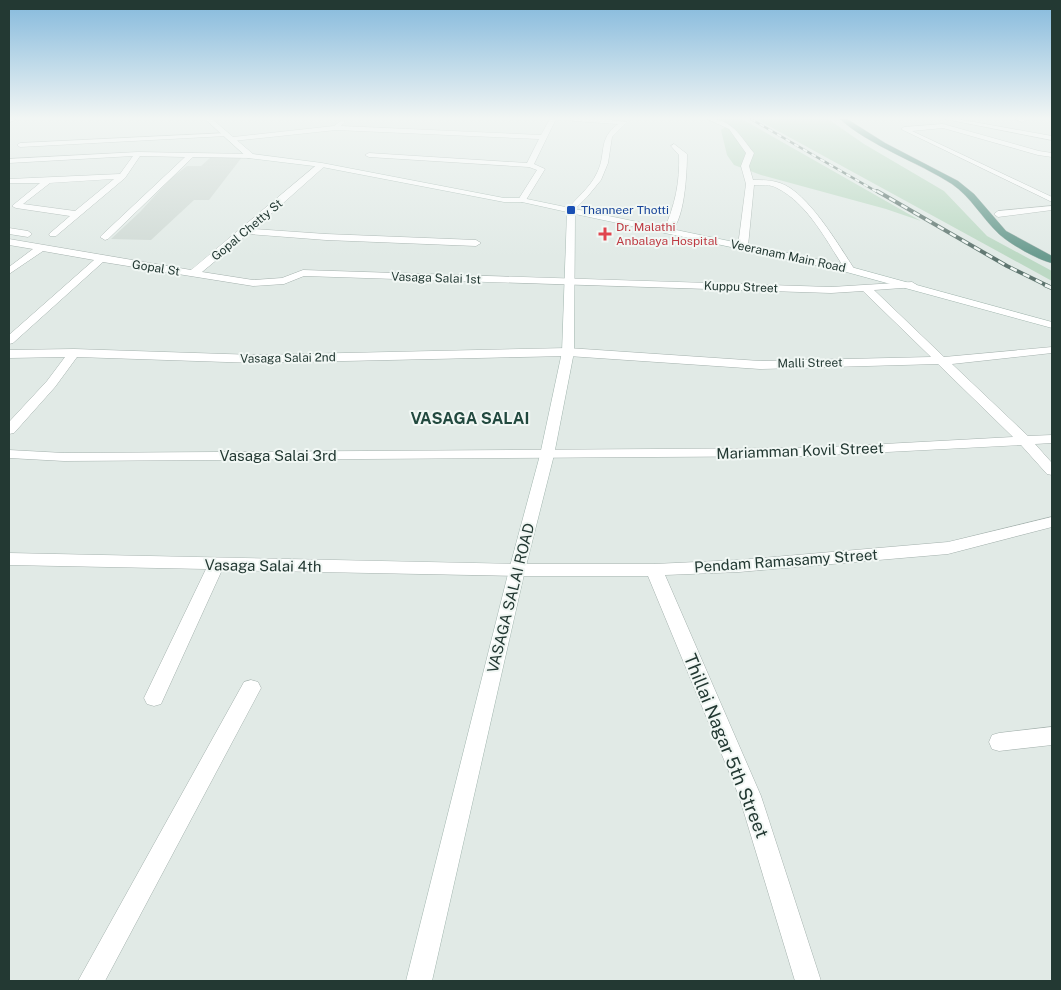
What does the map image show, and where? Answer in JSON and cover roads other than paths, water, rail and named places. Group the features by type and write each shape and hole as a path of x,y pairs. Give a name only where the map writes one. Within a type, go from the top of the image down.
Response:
{"main road":[{"path":"922,165 955,183 971,196 1004,233 1026,248 1052,259"},
{"path":"933,165 962,180 981,193"},
{"path":"996,211 1010,230 1052,259"}],"street":[{"path":"53,234 122,176 130,165"},
{"path":"106,237 180,165"},
{"name":"Gopal Chetty St","path":"194,274 246,232 322,165"},
{"name":"Veeranam Main Road","path":"323,165 504,200 522,200 743,246 912,285 1052,325"},
{"path":"522,200 541,169 531,165"},
{"path":"570,210 598,180 604,165"},
{"path":"668,230 679,206 684,179 683,165"},
{"path":"743,246 748,214 749,182 745,165"},
{"path":"979,165 1052,200"},
{"path":"9,181 48,181 122,176"},
{"path":"48,181 16,206 76,214"},
{"path":"749,182 779,185 798,201 826,233 850,270"},
{"path":"996,211 1052,208"},
{"name":"VASAGA SALAI ROAD","path":"419,981 517,570 547,455 568,352 570,210"},
{"path":"9,231 28,234"},
{"path":"246,232 326,237 476,242"},
{"name":"Gopal St","path":"9,242 101,260 253,283 284,281 303,273"},
{"path":"9,271 41,248"},
{"path":"9,341 101,260"},
{"name":"Vasaga Salai 1st","path":"303,273 570,281"},
{"name":"Kuppu Street","path":"570,281 831,290 912,285"},
{"path":"866,288 1026,441 1052,471"},
{"name":"Malli Street","path":"568,352 760,365 942,360 1052,350"},
{"name":"Vasaga Salai 2nd","path":"9,354 74,353 256,359 568,352"},
{"path":"9,430 51,384 74,353"},
{"name":"Mariamman Kovil Street","path":"547,455 810,452 1052,439"},
{"name":"Vasaga Salai 3rd","path":"9,454 64,457 547,455"},
{"name":"Pendam Ramasamy Street","path":"517,570 654,570 739,566 948,548 1052,522"},
{"name":"Vasaga Salai 4th","path":"9,560 517,570"},
{"path":"154,698 216,565"},
{"name":"Thillai Nagar 5th Street","path":"654,570 750,796 808,981"},
{"path":"91,981 251,688"},
{"path":"999,742 1052,736"}],"railway":[{"path":"831,165 879,193"},
{"path":"877,191 1007,266 1048,286"},
{"path":"1045,285 1052,288"}],"place":[{"name":"Thanneer Thotti","path":"571,210"},
{"name":"Dr. Malathi Anbalaya Hospital","path":"605,234"}],"district":[{"name":"VASAGA SALAI","path":"470,418"}]}
